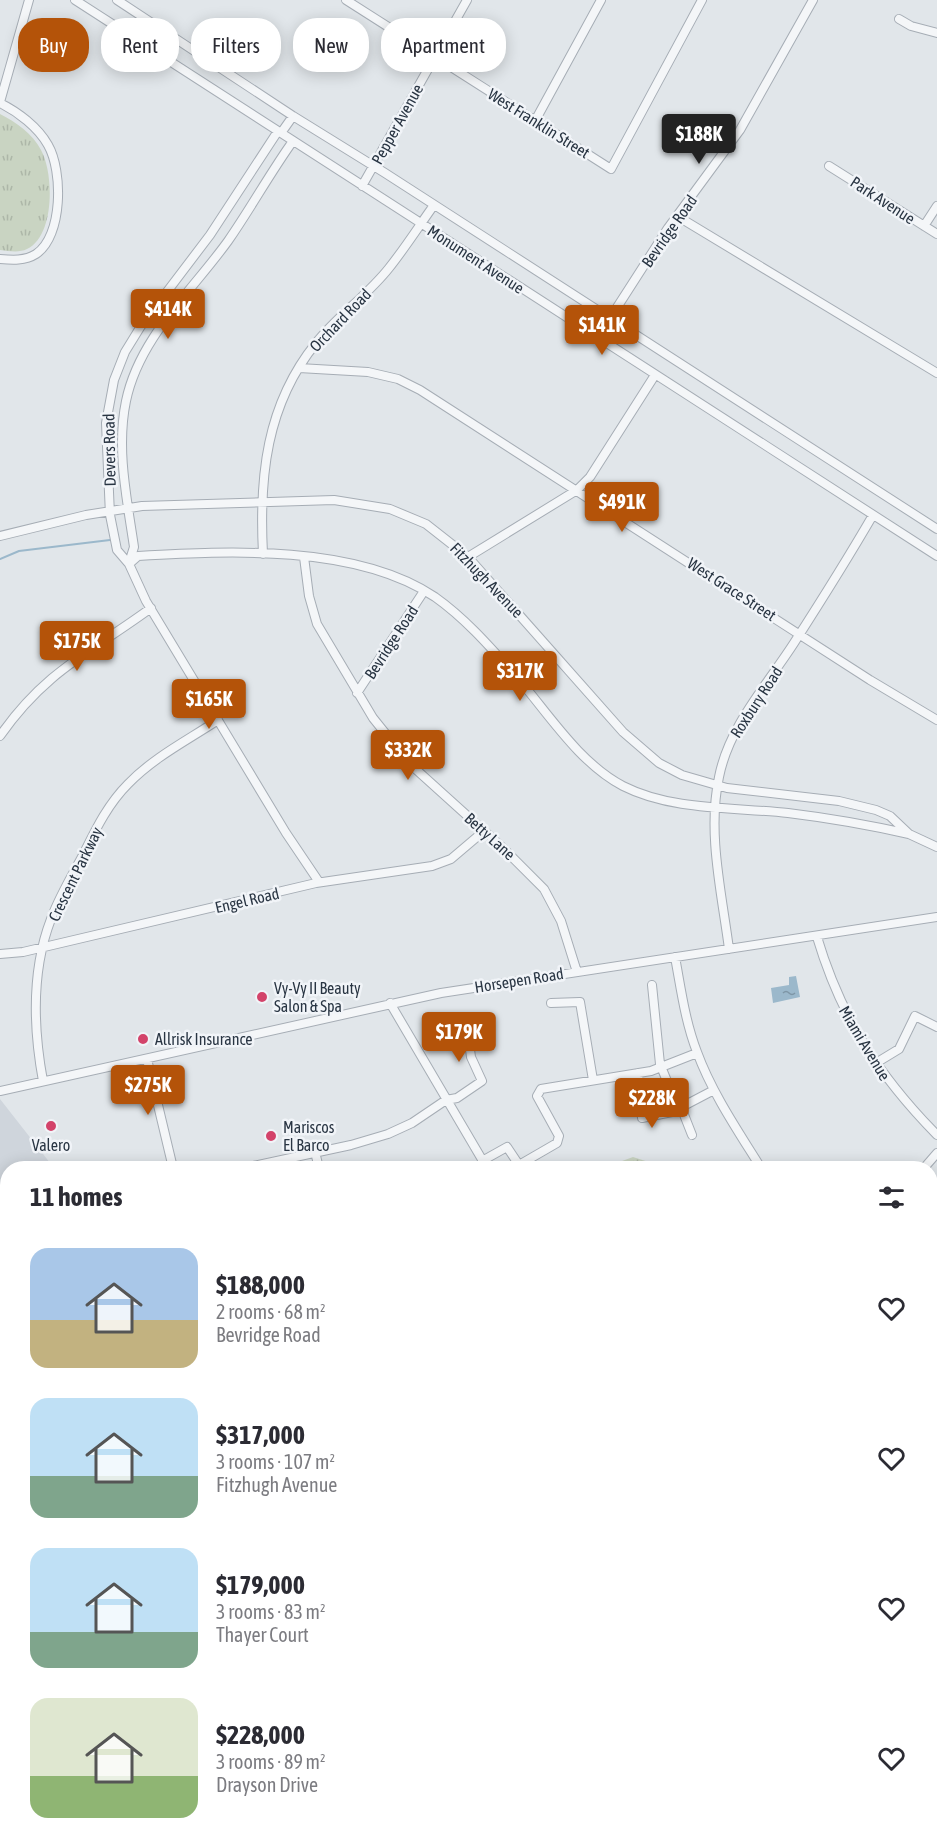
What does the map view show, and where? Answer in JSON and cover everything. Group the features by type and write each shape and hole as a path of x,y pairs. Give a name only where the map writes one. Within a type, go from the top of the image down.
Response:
{"street":[{"path":"0,259 24,259 41,250 54,226 58,189 57,170 47,143 32,125 0,103 29,0"},
{"name":"Monument Avenue","path":"75,0 937,556"},
{"name":"Monument Avenue","path":"117,0 293,116 937,529"},
{"name":"West Franklin Street","path":"346,0 381,22"},
{"name":"Pepper Avenue","path":"457,18 467,0"},
{"path":"535,121 601,0"},
{"name":"West Franklin Street","path":"458,72 611,169 702,0"},
{"name":"Bevridge Road","path":"598,337 677,216 740,130 813,0"},
{"path":"899,19 911,26 937,33"},
{"name":"Pepper Avenue","path":"362,186 427,72"},
{"name":"Devers Road","path":"293,116 227,211 141,326 125,352 114,380 106,423 111,511 117,550 129,564 151,608 286,833 319,882"},
{"name":"Devers Road","path":"129,564 134,547 122,440 130,386 142,356 154,336 229,239 293,141"},
{"name":"Park Avenue","path":"829,166 937,234"},
{"name":"Orchard Road","path":"263,554 262,501 265,457 272,426 288,384 316,342 389,269 434,205"},
{"path":"924,226 937,206"},
{"path":"677,216 937,373"},
{"path":"183,270 196,282"},
{"name":"West Grace Street","path":"298,368 368,372 398,380 435,398 937,720"},
{"path":"468,557 577,490 590,477 656,375"},
{"name":"Fitzhugh Avenue","path":"0,536 128,508 334,500 390,509 426,524 468,557 638,747 667,768 717,785 864,806 890,816 909,834"},
{"name":"Roxbury Road","path":"729,949 718,856 716,806 717,785 723,760 735,732 800,634 873,515"},
{"name":"Fitzhugh Avenue","path":"129,564 138,556 263,554 350,563 424,591 453,610 477,633 588,760 611,779 658,799 823,818 909,834 937,847"},
{"name":"Betty Lane","path":"304,557 309,596 317,624 357,693 397,751 533,876 544,889 561,921 577,972"},
{"name":"Bevridge Road","path":"357,693 424,591"},
{"path":"0,736 25,704 54,675 151,608"},
{"name":"Crescent Parkway","path":"43,1081 34,1015 43,947 51,918 63,892 104,815 119,794 146,768 218,720"},
{"name":"Engel Road","path":"0,954 43,947 319,882 396,873 443,863 462,852 484,831"},
{"name":"Horsepen Road","path":"0,1091 390,1003 937,917"},
{"name":"Miami Avenue","path":"817,937 842,1007 901,1099 937,1135"},
{"path":"675,957 687,1021 697,1053 714,1090 757,1161"},
{"path":"651,985 662,1067 692,1135"},
{"path":"551,1003 580,1002 593,1080"},
{"path":"390,1003 482,1161"},
{"path":"876,1063 902,1047 915,1016 937,1027"},
{"path":"275,1161 388,1134 412,1123 446,1100 457,1098 482,1081 471,1057 466,1020"},
{"path":"526,1161 557,1143 559,1136 537,1096 541,1089 638,1073 662,1067 697,1053"},
{"path":"147,1059 171,1161"},
{"path":"638,1073 642,1118 679,1108 714,1090"},
{"path":"489,1161 507,1147 516,1161"},
{"path":"315,1152 317,1161"}],"shaded area":[{"path":"0,1099 49,1161 0,1161"}],"green space":[{"path":"0,114 29,134 41,150 48,173 49,203 43,231 36,242 21,251 0,250"},
{"path":"633,1157 646,1161 622,1161"}],"water":[{"path":"796,976 800,997 773,1003 771,988 789,985 789,977"}],"waterway":[{"path":"0,559 19,551 110,540"}],"place":[{"name":"Vy-Vy II Beauty Salon & Spa","path":"262,997"},
{"name":"Allrisk Insurance","path":"143,1039"},
{"name":"Valero","path":"51,1126"},
{"name":"Mariscos El Barco","path":"271,1136"}]}
